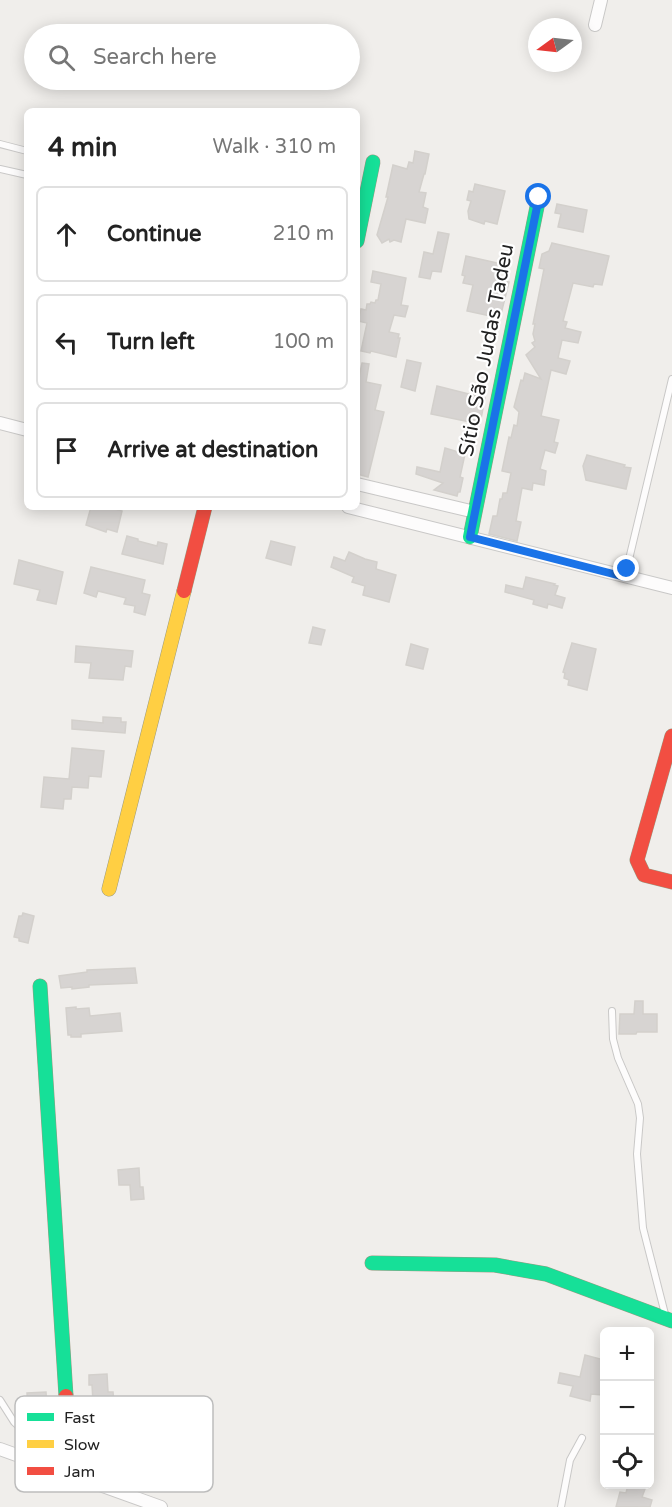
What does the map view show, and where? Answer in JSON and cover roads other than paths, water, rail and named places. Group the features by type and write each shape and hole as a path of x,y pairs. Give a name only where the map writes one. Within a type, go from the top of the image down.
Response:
{"street":[{"path":"595,25 601,0"},
{"path":"360,227 374,162"},
{"name":"Sítio São Judas Tadeu","path":"470,537 539,197"},
{"path":"0,423 24,429"},
{"path":"360,485 475,512"},
{"path":"109,889 204,510"},
{"path":"360,510 672,588"},
{"path":"672,736 638,860 644,875 672,882"},
{"path":"40,986 66,1396"},
{"path":"372,1263 495,1265 546,1274 669,1320"},
{"path":"0,1449 15,1454"},
{"path":"119,1492 161,1507"}],"lane":[{"path":"0,144 24,150"},
{"path":"0,169 24,174"},
{"path":"625,577 672,379"},
{"path":"612,1011 613,1039 618,1058 638,1104 640,1118 638,1154 643,1228 669,1320"},
{"path":"0,1400 15,1423"},
{"path":"561,1507 570,1460 582,1438"}]}
